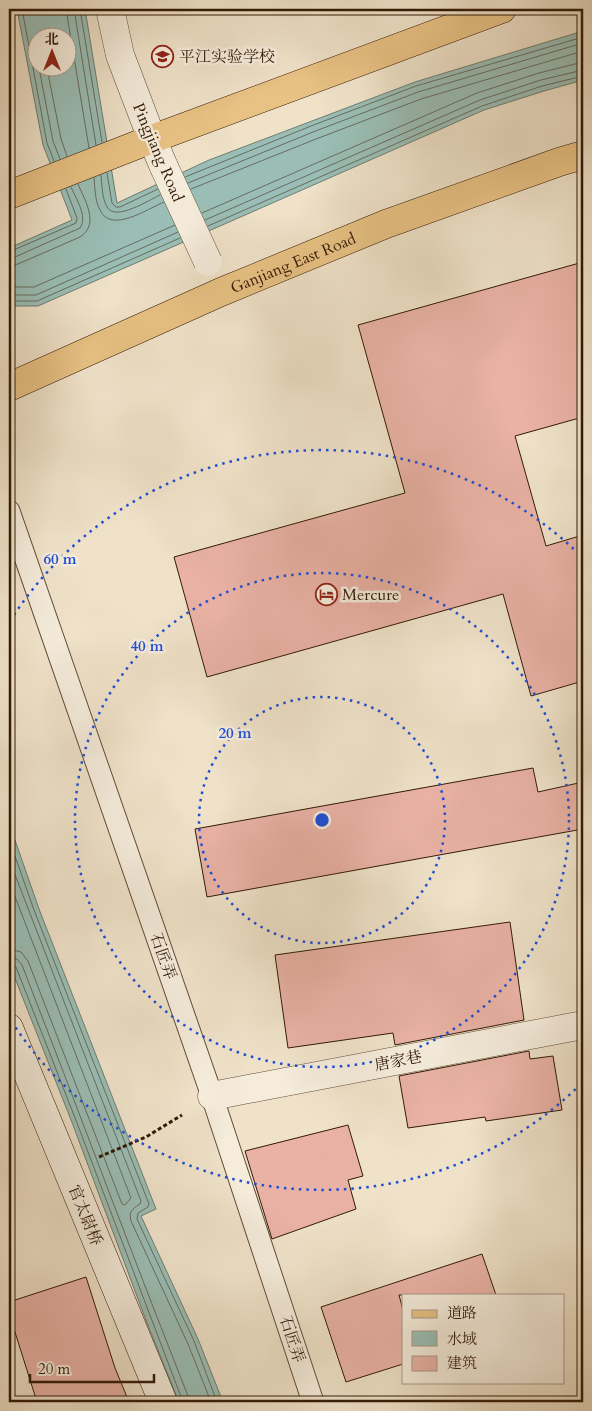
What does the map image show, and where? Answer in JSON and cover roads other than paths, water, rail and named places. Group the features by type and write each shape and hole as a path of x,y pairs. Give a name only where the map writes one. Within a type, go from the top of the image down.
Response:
{"main road":[{"path":"9,196 142,143 502,9"},
{"name":"Ganjiang East Road","path":"9,387 221,292 386,224 583,155"}],"street":[{"name":"Pingjiang Road","path":"110,9 142,143 164,166 221,292"},
{"name":"唐家巷","path":"212,1096 583,1025"},
{"name":"官太尉桥","path":"9,1028 163,1402"}],"lane":[{"name":"石匠弄","path":"9,511 212,1096 313,1402"}],"water":[{"path":"17,9 85,9 117,203 209,160 415,82 583,31 583,80 484,110 38,306 9,306 9,248 72,220 43,145 30,78 78,78 78,28 28,28 28,67"},
{"path":"9,823 39,909 156,1209 141,1216 198,1339 223,1402 179,1402 9,963"}],"place":[{"name":"平江实验学校","path":"163,56"},
{"name":"Mercure","path":"326,594"}]}
